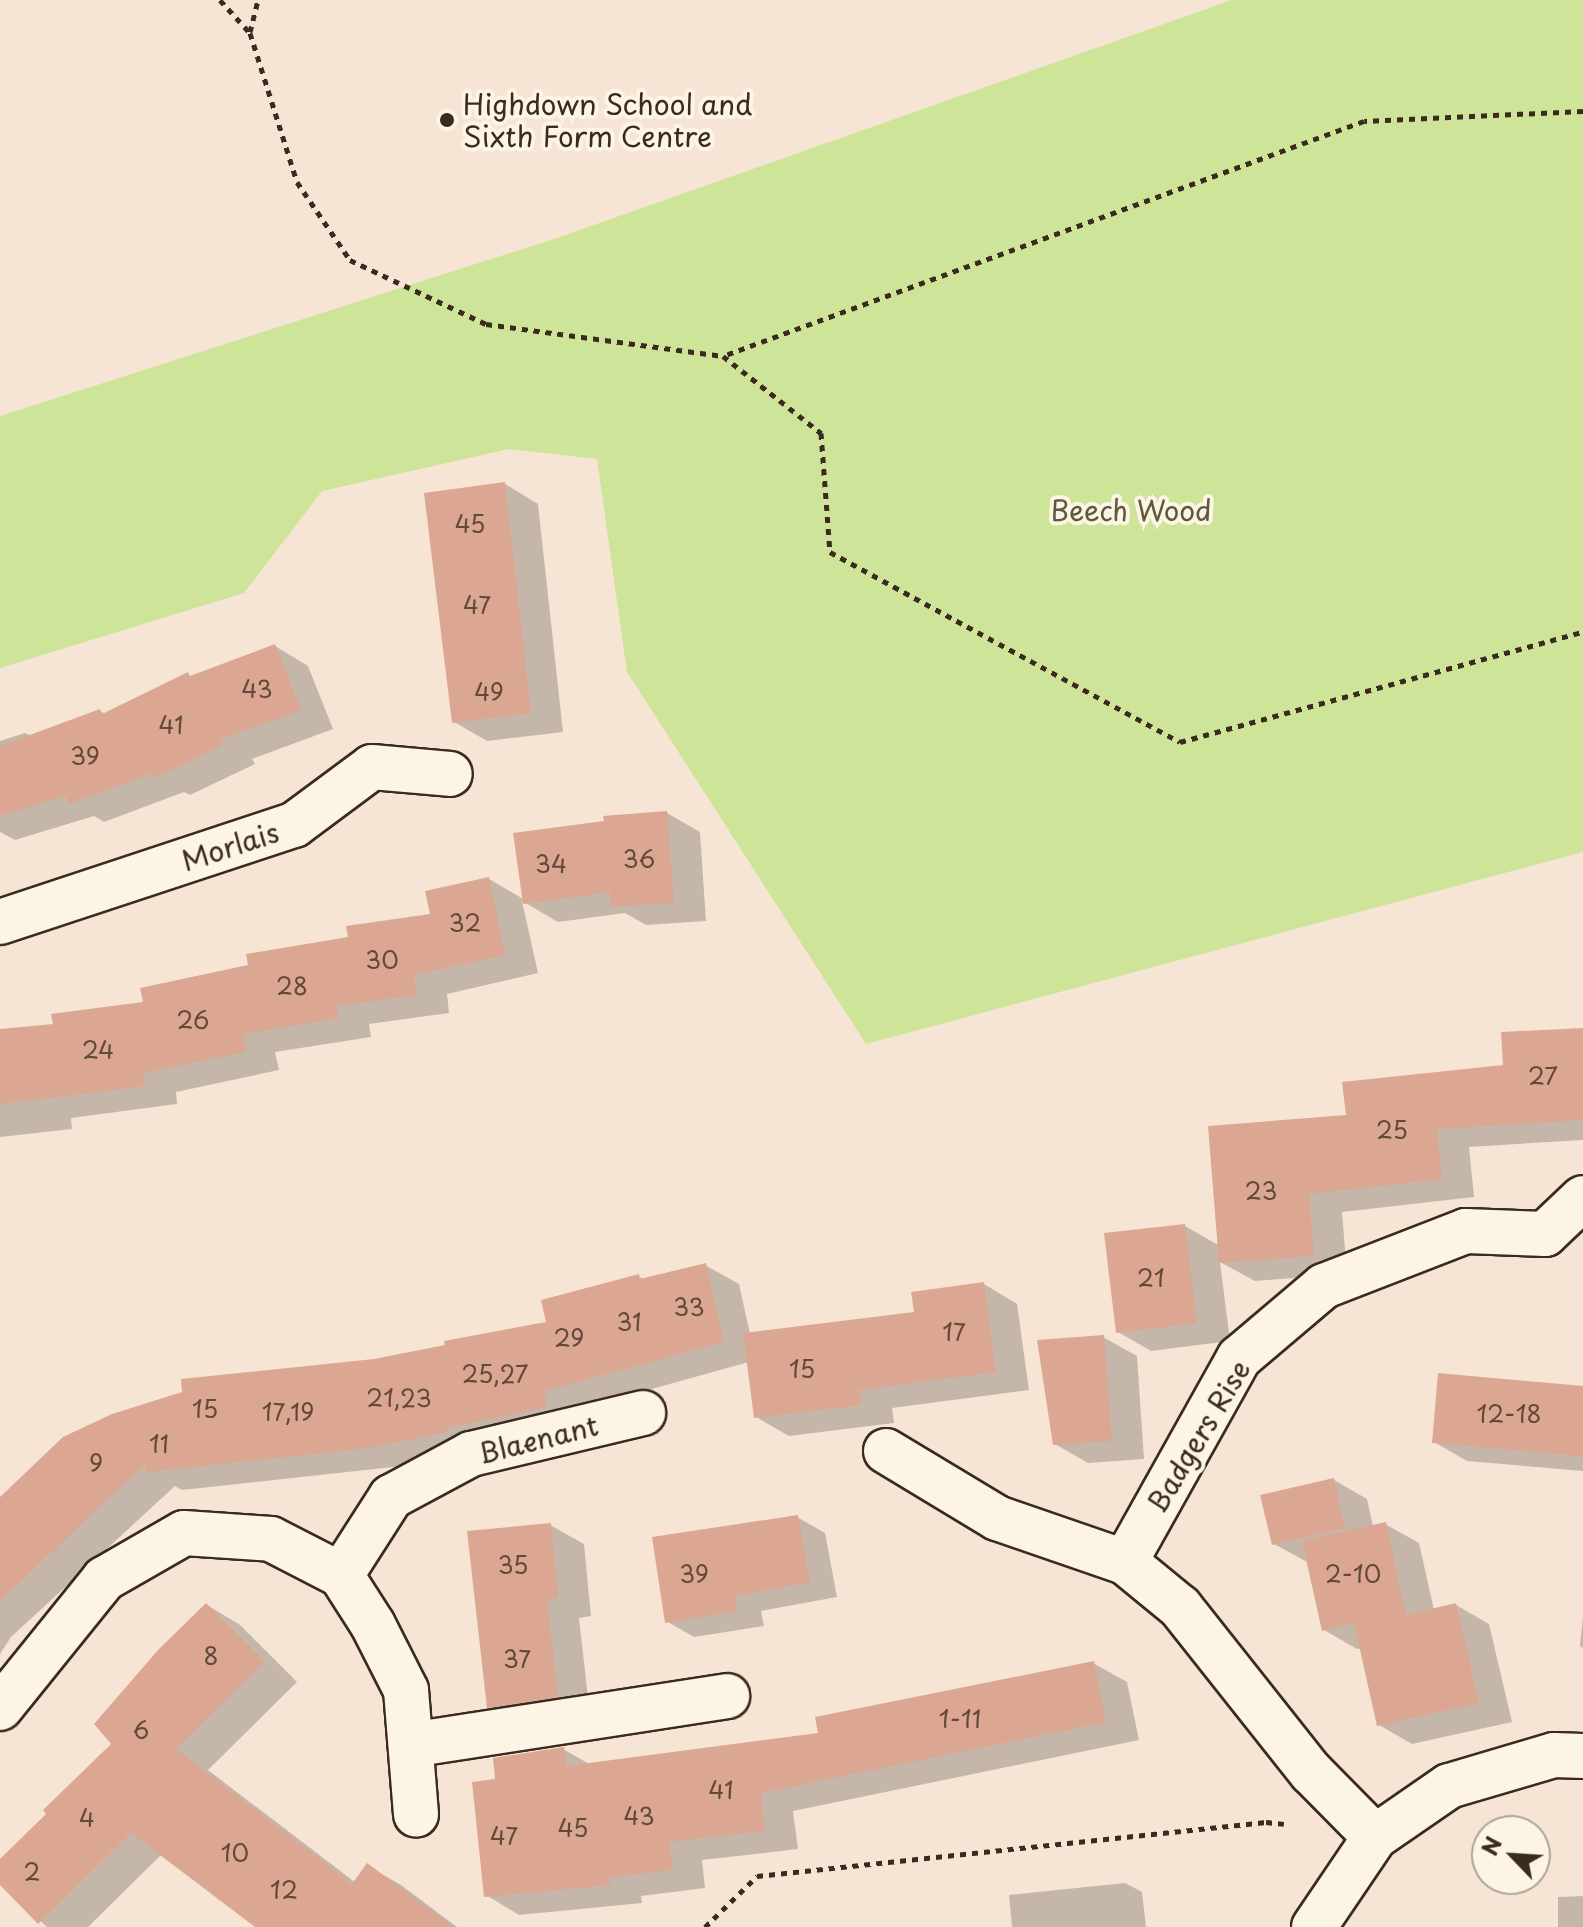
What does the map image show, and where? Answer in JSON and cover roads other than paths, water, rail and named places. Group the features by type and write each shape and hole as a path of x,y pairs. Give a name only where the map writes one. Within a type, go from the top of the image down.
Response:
{"street":[{"name":"Morlais","path":"0,922 294,825 372,767 450,774"},
{"name":"Badgers Rise","path":"1125,1562 1239,1358 1324,1286 1466,1231 1545,1234 1583,1198"},
{"name":"Blaenant","path":"341,1575 391,1497 471,1454 643,1413"},
{"path":"886,1451 997,1518 1125,1562 1180,1607 1311,1772 1375,1837"},
{"path":"0,1708 104,1579 184,1533 271,1539 341,1575 373,1625 406,1690 416,1815"},
{"path":"411,1745 727,1696"},
{"path":"1314,1927 1375,1837 1449,1786 1554,1755 1583,1756"}],"place":[{"name":"Highdown School and Sixth Form Centre","path":"447,120"}],"park label":[{"name":"Beech Wood","path":"1131,510"}]}
